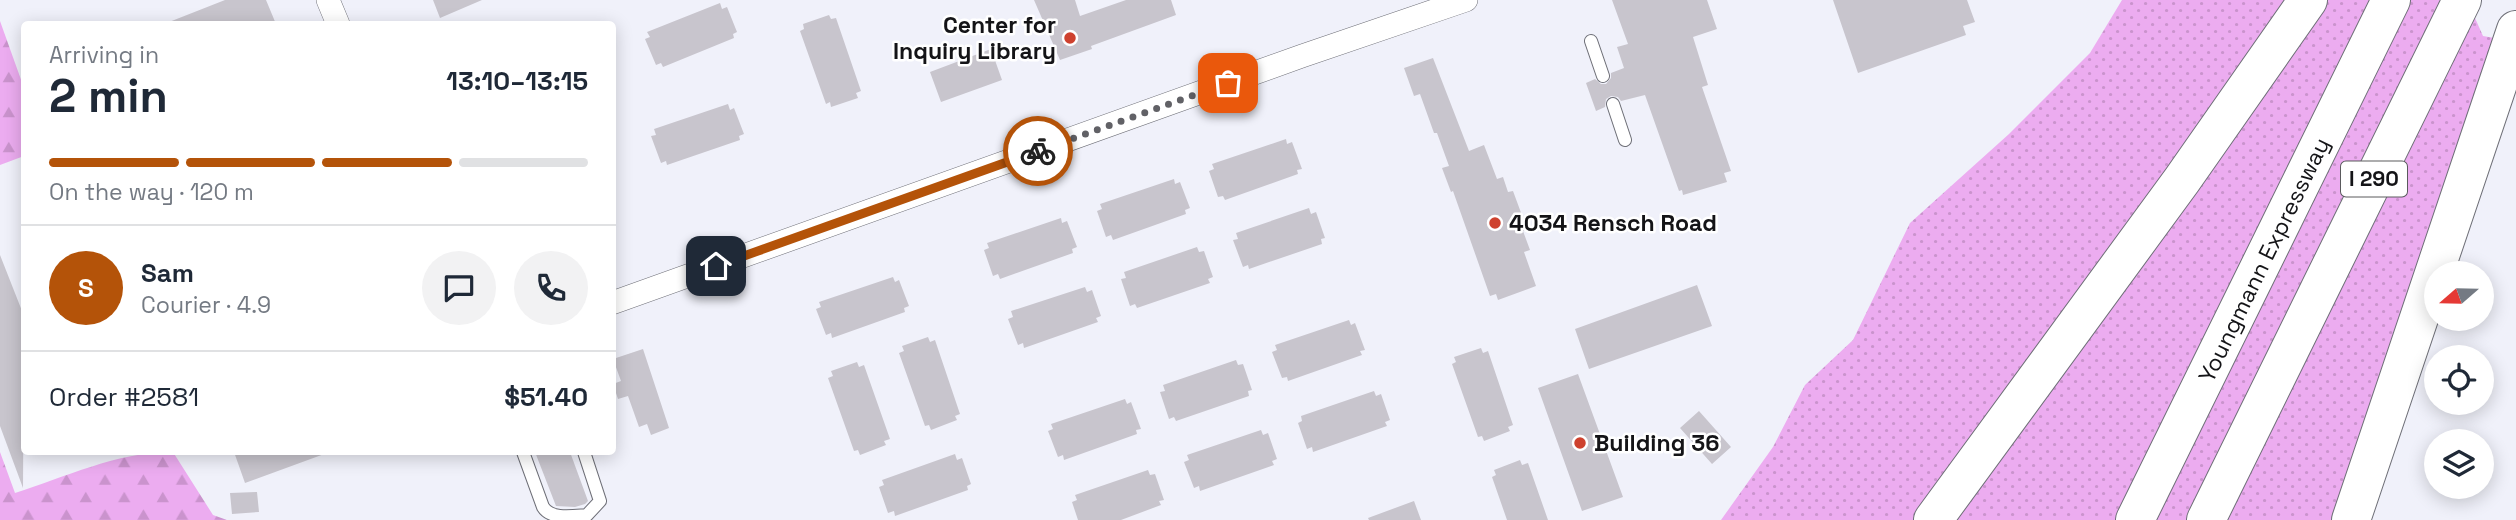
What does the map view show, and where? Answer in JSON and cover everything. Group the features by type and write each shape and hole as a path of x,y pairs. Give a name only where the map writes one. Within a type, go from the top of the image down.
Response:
{"highway":[{"path":"1933,520 2204,150 2308,0"},
{"name":"Youngmann Expressway","path":"2135,520 2392,0"},
{"name":"I 290","path":"2206,520 2462,0"},
{"path":"2351,520 2516,30"}],"street":[{"path":"328,0 337,21"},
{"path":"616,302 1466,0"}],"lane":[{"path":"1591,41 1603,76"},
{"path":"1613,104 1625,140"},
{"path":"524,455 543,507 546,513 553,516 587,515 600,501 585,455"}],"green space":[{"path":"2122,0 2467,0 2483,36 2512,41 2438,261 2424,261 2424,303 2351,520 1721,520 1773,447 1805,385 1853,340 1910,223 2009,134 2090,53"},
{"path":"0,21 21,80 21,157 0,165"},
{"path":"0,452 15,493 113,460 140,455 175,455 213,515 227,520 0,520"}],"building":[{"path":"225,0 266,0 275,21 172,21"},
{"path":"433,0 482,0 440,18"},
{"path":"1034,0 1075,0 1080,16 1126,0 1171,0 1176,15 1060,60"},
{"path":"1612,0 1707,0 1717,29 1693,37 1708,85 1702,87 1731,171 1724,173 1727,182 1683,195 1682,190 1679,191 1645,95 1621,101 1618,97 1611,96 1606,99 1605,107 1596,111 1586,83 1595,79 1606,84 1611,73 1624,68 1617,47 1628,44"},
{"path":"1833,0 1967,0 1975,22 1963,26 1966,35 1858,73"},
{"path":"720,3 722,9 727,7 737,32 733,34 734,38 663,67 661,63 656,65 645,39 650,37 647,32"},
{"path":"829,15 831,19 836,18 861,91 856,93 858,98 831,107 830,102 826,104 800,31 804,29 803,24"},
{"path":"991,49 1002,80 941,102 930,72"},
{"name":"4034 Rensch Road","path":"1433,58 1469,151 1484,145 1497,179 1503,177 1508,192 1513,191 1527,229 1523,231 1530,250 1524,252 1536,286 1498,300 1496,294 1490,296 1453,191 1451,192 1442,168 1449,166 1437,133 1434,133 1420,94 1414,96 1404,68"},
{"path":"728,104 730,110 734,108 744,134 739,136 740,140 667,165 666,161 661,163 651,136 656,135 654,129"},
{"path":"1286,139 1287,144 1292,142 1302,169 1297,170 1298,174 1225,200 1223,196 1218,197 1209,171 1214,169 1212,164"},
{"path":"1174,179 1175,184 1180,182 1190,208 1185,210 1186,214 1113,240 1111,235 1106,237 1097,211 1102,209 1100,204"},
{"path":"1309,208 1311,214 1316,212 1325,238 1321,239 1322,244 1249,269 1248,265 1243,267 1233,240 1238,239 1236,233"},
{"path":"1061,218 1062,223 1067,221 1077,247 1072,249 1073,253 1000,279 998,274 993,276 984,250 989,248 987,243"},
{"path":"1197,247 1199,252 1204,251 1213,277 1208,279 1210,283 1137,308 1135,304 1130,306 1121,279 1126,278 1124,272"},
{"path":"0,255 21,308 23,488 0,426"},
{"path":"893,277 895,282 899,280 909,306 904,308 905,312 832,338 831,333 826,335 816,309 821,307 819,302"},
{"path":"1697,285 1712,326 1589,369 1575,329"},
{"path":"1085,287 1087,292 1092,290 1101,316 1096,318 1098,322 1024,348 1023,343 1018,345 1008,319 1013,317 1011,311"},
{"path":"1349,320 1351,325 1355,323 1365,350 1360,351 1362,355 1288,381 1287,377 1282,378 1272,352 1277,350 1275,345"},
{"path":"928,337 930,342 935,340 960,414 955,416 957,420 931,430 929,425 925,426 899,353 904,351 902,346"},
{"path":"1481,348 1483,353 1488,351 1513,425 1508,427 1510,431 1484,441 1482,436 1478,437 1452,364 1456,362 1454,357"},
{"path":"643,349 669,428 651,435 647,424 639,427 628,396 618,399 616,393 616,383 621,381 616,358"},
{"path":"1236,360 1238,365 1243,364 1252,390 1248,391 1249,396 1176,421 1174,417 1169,419 1160,392 1165,391 1163,385"},
{"path":"857,362 859,367 864,365 890,439 884,441 886,445 860,455 858,450 854,451 828,378 833,376 831,371"},
{"name":"Building 36","path":"1578,374 1623,497 1582,511 1538,388"},
{"path":"1374,391 1376,396 1381,394 1390,420 1385,422 1387,426 1313,452 1312,447 1307,449 1298,423 1302,421 1301,416"},
{"path":"1125,399 1127,404 1131,402 1141,429 1136,430 1137,434 1064,460 1063,455 1058,457 1048,431 1053,429 1051,424"},
{"path":"1699,411 1731,447 1712,464 1680,428"},
{"path":"1261,430 1263,435 1268,433 1277,459 1272,461 1274,465 1200,491 1199,486 1194,488 1184,462 1189,460 1187,455"},
{"path":"955,454 957,460 962,458 971,484 967,486 968,490 895,516 894,511 888,513 879,487 884,485 882,480"},
{"path":"235,455 322,455 245,483"},
{"path":"536,455 571,455 588,501 575,507 556,506"},
{"path":"1520,460 1522,465 1528,463 1548,520 1507,520 1492,477 1496,475 1494,470"},
{"path":"1148,470 1150,475 1155,474 1164,500 1159,501 1161,505 1121,520 1078,520 1072,502 1077,500 1075,495"},
{"path":"257,492 259,512 232,514 230,493"},
{"path":"1414,501 1421,520 1368,518"}],"way so far":[{"path":"1038,151 1228,83"}],"place":[{"name":"Center for Inquiry Library","path":"1070,38"},
{"name":"4034 Rensch Road","path":"1495,223"},
{"name":"Building 36","path":"1580,443"}],"route":[{"path":"716,266 1038,151"}]}
